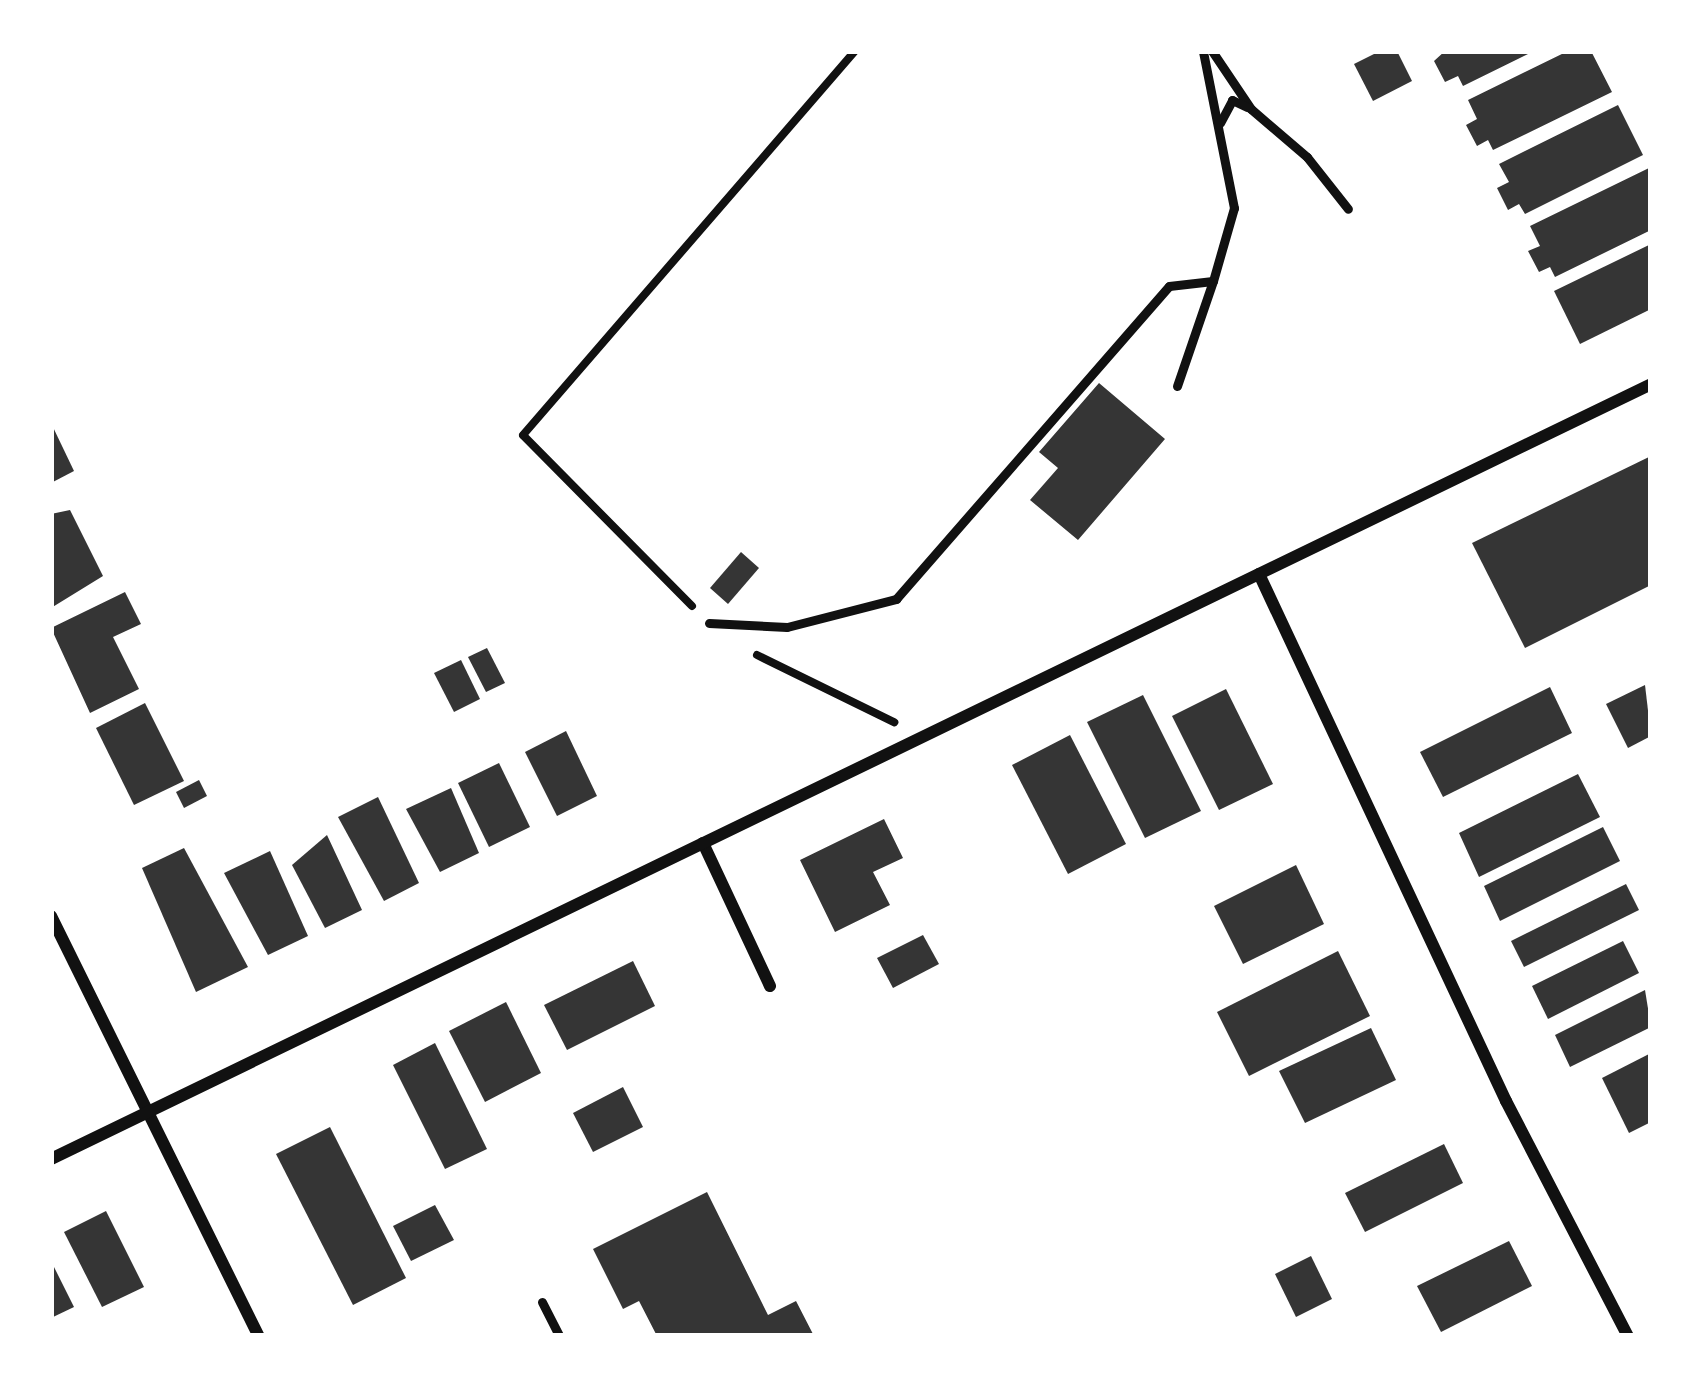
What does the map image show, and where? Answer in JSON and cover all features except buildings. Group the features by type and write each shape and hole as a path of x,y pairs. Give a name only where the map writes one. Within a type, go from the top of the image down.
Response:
{"street":[{"path":"51,1159 1651,384"},
{"path":"1258,574 1506,1101 1628,1336"},
{"path":"703,843 770,986"},
{"path":"51,916 260,1336"}],"lane":[{"path":"1208,51 1250,109 1307,158 1348,209"},
{"path":"1177,386 1234,208 1208,51"},
{"path":"1219,129 1232,100 1250,109"},
{"path":"709,623 787,627 896,599 1169,286 1213,281"},
{"path":"542,1302 559,1336"}],"path":[{"path":"855,51 523,435 709,623 752,652 924,736"}]}
